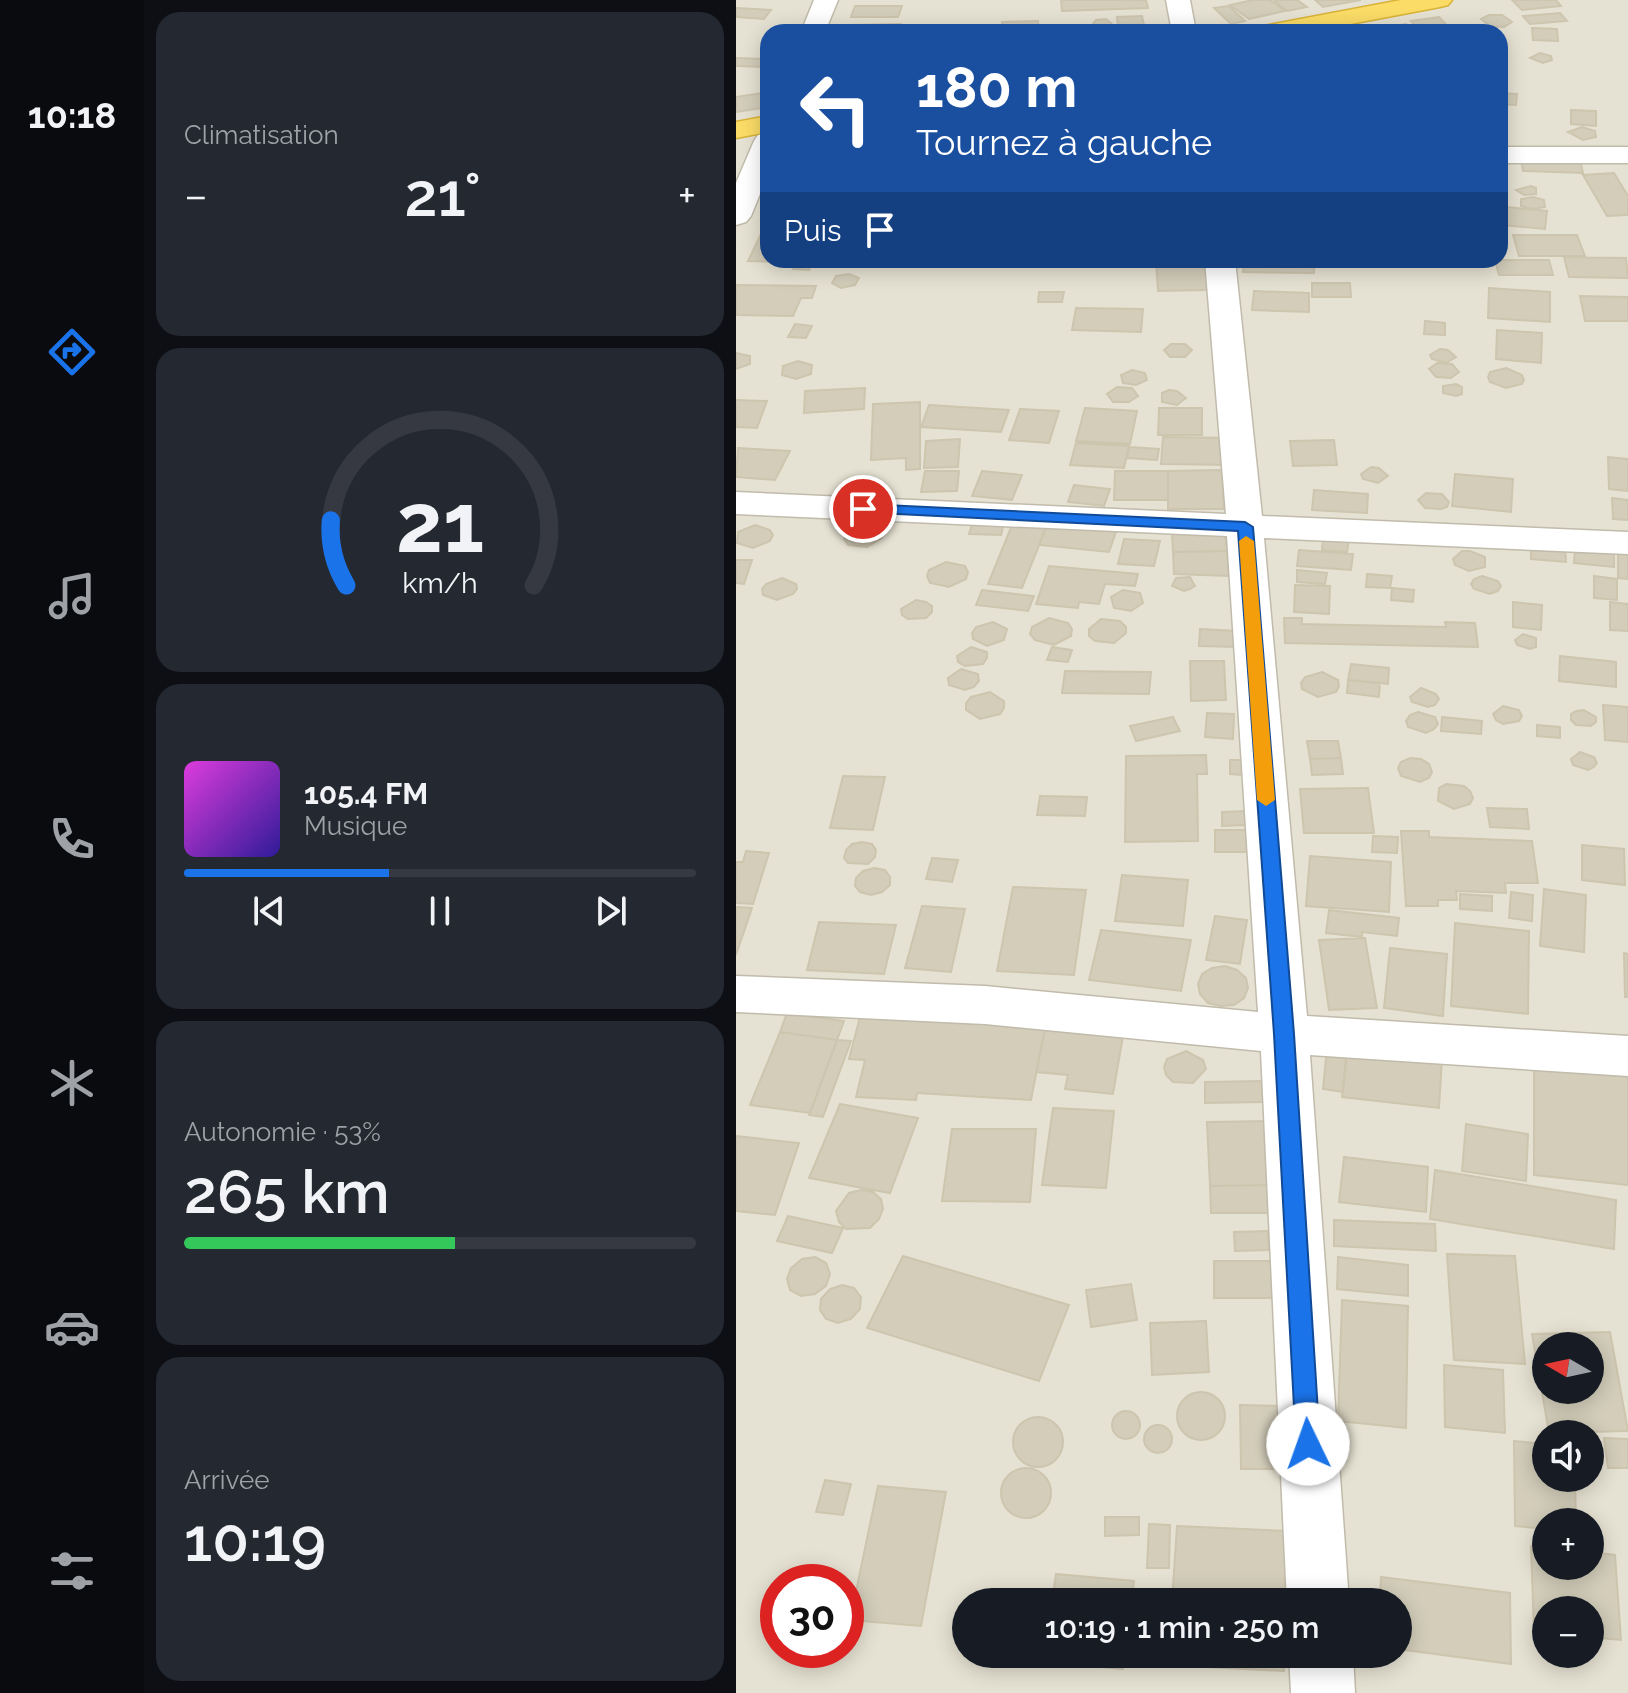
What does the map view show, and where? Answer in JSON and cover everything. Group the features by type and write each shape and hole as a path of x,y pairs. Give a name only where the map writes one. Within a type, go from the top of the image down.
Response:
{"highway":[{"path":"1312,24 1440,0"},
{"path":"736,130 760,126"}],"street":[{"path":"816,24 826,0"},
{"path":"1178,0 1182,24"},
{"path":"1508,155 1628,155"},
{"path":"736,216 760,160"},
{"path":"1221,268 1245,527 1284,1034 1317,1588"},
{"path":"736,503 1628,543"},
{"path":"736,994 985,1005 1284,1034 1628,1056"},
{"path":"1322,1668 1323,1693"}],"shaded area":[{"path":"736,0 1628,0 1628,1693 736,1693"}],"building":[{"path":"1061,0 1146,0 1148,8 1062,11"},
{"path":"1270,0 1285,11 1249,19 1230,5"},
{"path":"1274,0 1297,0 1307,7 1287,11"},
{"path":"1315,0 1361,0 1323,7"},
{"path":"1512,0 1556,0 1561,6 1522,10"},
{"path":"855,6 902,6 898,17 851,17"},
{"path":"1229,6 1245,21 1231,24 1214,8"},
{"path":"736,8 771,10 764,19 736,17"},
{"path":"1560,13 1567,21 1530,24 1523,16"},
{"path":"1489,15 1502,15 1512,22 1487,24 1481,19"},
{"path":"1142,16 1144,24 1118,24 1117,17"},
{"path":"1439,17 1446,24 1414,24 1411,21"},
{"path":"1106,19 1112,24 1093,24 1096,20"},
{"path":"1038,21 1038,24 1002,24"},
{"path":"1532,28 1557,29 1558,41 1533,40"},
{"path":"1540,53 1551,56 1552,60 1543,63 1530,58"},
{"path":"736,58 760,59 760,67 736,66"},
{"path":"760,93 760,108 736,112 736,97"},
{"path":"1508,93 1517,94 1516,105 1508,104"},
{"path":"1571,110 1596,111 1596,126 1571,124"},
{"path":"1582,127 1595,131 1596,137 1583,140 1568,132"},
{"path":"1521,158 1580,160 1583,173 1523,171"},
{"path":"1614,173 1628,196 1628,215 1607,216 1583,175"},
{"path":"1531,186 1536,188 1536,194 1524,195 1516,190"},
{"path":"1533,197 1544,200 1545,207 1533,209 1521,206 1521,199"},
{"path":"1508,207 1547,211 1545,229 1508,225"},
{"path":"1513,235 1577,235 1585,256 1519,256"},
{"path":"760,236 760,261 748,261"},
{"path":"1564,257 1626,258 1628,278 1569,277"},
{"path":"1508,260 1549,260 1553,275 1499,275 1497,268 1508,268"},
{"path":"1157,268 1206,268 1208,290 1158,291"},
{"path":"1243,268 1314,268 1314,273 1243,272"},
{"path":"849,274 859,278 855,285 841,288 832,283 836,276"},
{"path":"1312,283 1350,283 1351,297 1312,297"},
{"path":"736,285 816,286 812,298 801,298 793,316 736,315"},
{"path":"1489,288 1550,292 1550,322 1488,318"},
{"path":"1254,291 1309,293 1309,312 1252,310"},
{"path":"1039,292 1064,292 1062,302 1038,302"},
{"path":"1580,296 1628,297 1628,321 1585,321"},
{"path":"1076,308 1143,309 1141,332 1072,330"},
{"path":"1425,321 1445,323 1445,335 1424,334"},
{"path":"795,324 812,326 806,338 788,337"},
{"path":"1497,330 1542,333 1541,363 1496,359"},
{"path":"1171,344 1185,344 1192,350 1185,357 1170,357 1164,350"},
{"path":"1440,349 1448,350 1456,357 1446,363 1432,359 1430,355"},
{"path":"736,353 750,356 750,364 736,369"},
{"path":"798,361 812,365 811,374 796,379 782,375 783,366"},
{"path":"1437,363 1452,364 1459,372 1451,378 1436,377 1429,369"},
{"path":"1506,368 1522,375 1522,384 1506,388 1490,382 1490,372"},
{"path":"1132,370 1145,373 1147,380 1136,385 1123,383 1121,375"},
{"path":"1456,384 1462,387 1462,394 1443,393 1443,386"},
{"path":"1117,387 1132,388 1138,396 1129,402 1113,402 1107,394"},
{"path":"865,388 864,409 804,413 805,391"},
{"path":"1177,391 1186,398 1177,405 1162,402 1162,393"},
{"path":"736,400 767,401 757,428 736,427"},
{"path":"920,402 920,469 906,470 906,458 871,460 873,404"},
{"path":"929,405 1009,410 1001,432 921,427"},
{"path":"1085,408 1137,411 1130,444 1076,441"},
{"path":"1159,408 1202,408 1202,435 1158,435"},
{"path":"1020,409 1059,411 1049,443 1009,440"},
{"path":"1163,437 1232,438 1231,465 1161,464"},
{"path":"960,439 958,467 924,468 926,441"},
{"path":"1334,440 1337,465 1293,466 1290,441"},
{"path":"1076,443 1129,446 1124,468 1070,465"},
{"path":"1129,447 1159,449 1157,460 1127,458"},
{"path":"738,448 790,451 775,480 736,477"},
{"path":"1608,457 1628,459 1628,491 1609,489"},
{"path":"1371,467 1379,468 1388,476 1378,483 1363,479 1361,474"},
{"path":"1222,470 1224,509 1168,509 1168,471"},
{"path":"925,471 959,471 957,491 921,492"},
{"path":"982,471 1022,475 1012,500 972,496"},
{"path":"1115,471 1168,471 1168,500 1114,500"},
{"path":"1455,474 1513,479 1511,512 1452,506"},
{"path":"1074,485 1110,489 1104,506 1068,502"},
{"path":"1314,490 1368,494 1367,513 1312,510"},
{"path":"1426,493 1442,494 1449,502 1447,507 1425,508 1418,500"},
{"path":"1612,498 1628,500 1628,520 1613,519"},
{"path":"973,521 1004,523 1001,535 969,534"},
{"path":"1048,522 1117,529 1109,552 1039,545"},
{"path":"860,524 879,527 883,532 882,538 867,547 848,545 844,539 845,533"},
{"path":"755,525 770,530 773,535 770,541 753,548 737,543 738,532"},
{"path":"1012,525 1046,528 1022,588 988,584"},
{"path":"1225,533 1227,551 1173,552 1172,534"},
{"path":"1323,537 1349,539 1347,552 1322,550"},
{"path":"1124,539 1160,541 1154,566 1118,564"},
{"path":"1531,543 1565,546 1566,562 1531,559"},
{"path":"1618,547 1628,548 1628,579 1618,578"},
{"path":"1575,548 1614,552 1614,567 1574,563"},
{"path":"1299,550 1353,554 1351,570 1297,566"},
{"path":"1227,551 1229,576 1174,574 1173,552"},
{"path":"1462,551 1485,557 1485,567 1469,571 1455,565 1453,559"},
{"path":"736,560 752,560 744,584 736,583"},
{"path":"946,562 965,566 968,572 966,579 949,587 930,583 927,576 929,570"},
{"path":"1049,566 1138,574 1135,586 1105,584 1099,604 1079,602 1078,608 1036,604"},
{"path":"1297,570 1327,573 1325,584 1297,582"},
{"path":"1367,574 1392,576 1390,588 1366,587"},
{"path":"1482,576 1498,581 1501,586 1498,591 1490,594 1474,589 1471,584 1474,579"},
{"path":"1594,576 1617,579 1617,600 1594,598"},
{"path":"1190,577 1195,586 1190,589 1184,591 1172,586 1176,578"},
{"path":"782,578 796,584 793,594 777,600 763,595 762,589 766,584"},
{"path":"1295,585 1330,586 1329,614 1294,612"},
{"path":"1392,588 1414,590 1413,602 1391,600"},
{"path":"982,590 1034,596 1028,611 976,605"},
{"path":"1123,590 1140,593 1143,603 1131,611 1114,608 1111,597"},
{"path":"916,600 932,606 932,612 926,618 908,619 902,615 901,609"},
{"path":"1513,602 1542,605 1541,630 1513,627"},
{"path":"1610,602 1628,604 1628,631 1610,630"},
{"path":"1049,618 1068,623 1072,629 1071,636 1054,645 1035,640 1030,634 1032,627"},
{"path":"1284,618 1302,618 1302,624 1446,627 1445,622 1475,623 1478,647 1285,643"},
{"path":"1101,619 1120,621 1126,627 1126,633 1114,643 1095,641 1089,636 1089,629"},
{"path":"993,622 1007,629 1004,640 987,646 973,639 972,633 976,627"},
{"path":"1200,629 1237,631 1236,647 1199,646"},
{"path":"1523,634 1536,638 1536,647 1530,649 1517,645 1515,640"},
{"path":"971,647 987,652 983,664 965,666 958,662 957,656"},
{"path":"1052,647 1072,650 1068,662 1047,660"},
{"path":"1560,656 1616,662 1616,687 1559,681"},
{"path":"1190,661 1224,661 1226,700 1191,701"},
{"path":"1351,664 1389,668 1388,684 1348,680"},
{"path":"961,669 978,674 979,681 974,687 965,690 949,685 948,678"},
{"path":"1065,671 1151,672 1149,694 1062,693"},
{"path":"1322,672 1338,680 1336,692 1318,697 1302,689 1301,683 1305,677"},
{"path":"1348,680 1380,683 1379,697 1347,693"},
{"path":"1421,688 1436,694 1439,699 1435,705 1428,707 1412,702 1410,697"},
{"path":"990,692 1004,701 1000,714 980,719 966,710 966,703 971,697"},
{"path":"1603,705 1628,707 1628,742 1605,740"},
{"path":"1503,706 1519,710 1522,716 1519,721 1503,724 1496,720 1493,714"},
{"path":"1584,710 1596,717 1596,722 1591,726 1576,725 1571,720 1571,714"},
{"path":"1418,712 1435,717 1438,724 1434,729 1426,733 1408,727 1406,721 1410,715"},
{"path":"1207,713 1234,714 1233,739 1205,737"},
{"path":"1173,717 1180,731 1136,741 1130,726"},
{"path":"1442,717 1482,721 1481,734 1441,731"},
{"path":"1537,725 1560,727 1560,738 1537,736"},
{"path":"1307,741 1338,741 1341,758 1310,759"},
{"path":"1580,752 1594,757 1597,763 1594,767 1588,770 1573,765 1571,759"},
{"path":"1206,755 1207,774 1197,774 1198,841 1125,842 1126,756"},
{"path":"1341,758 1343,774 1312,775 1310,759"},
{"path":"1410,758 1429,764 1432,772 1429,778 1420,782 1401,776 1398,768 1401,762"},
{"path":"1230,760 1242,760 1242,775 1230,774"},
{"path":"843,776 885,777 873,830 830,828"},
{"path":"1446,784 1464,786 1470,791 1473,798 1470,804 1454,809 1438,801 1439,788"},
{"path":"1368,788 1374,833 1304,833 1300,789"},
{"path":"1040,796 1087,797 1085,816 1037,815"},
{"path":"1487,808 1527,809 1529,829 1490,827"},
{"path":"1246,811 1247,825 1222,826 1222,812"},
{"path":"1215,830 1250,830 1250,852 1215,852"},
{"path":"1401,831 1429,831 1429,837 1532,841 1538,883 1505,883 1506,893 1456,891 1457,900 1438,900 1438,906 1406,906"},
{"path":"1373,836 1398,837 1397,853 1372,852"},
{"path":"852,844 872,844 876,850 875,857 868,864 848,863 844,858 846,850"},
{"path":"1582,845 1624,849 1625,885 1582,880"},
{"path":"746,851 769,853 753,904 736,903 736,862 743,862"},
{"path":"1310,856 1391,862 1389,912 1306,906"},
{"path":"932,858 958,860 952,882 926,879"},
{"path":"874,868 885,870 890,877 890,885 882,892 871,895 860,892 855,886 856,878 863,871"},
{"path":"1122,875 1188,880 1183,926 1115,921"},
{"path":"1013,887 1086,890 1074,975 997,971"},
{"path":"1544,889 1586,895 1584,952 1540,946"},
{"path":"1511,892 1533,895 1532,921 1509,918"},
{"path":"1460,894 1492,896 1492,911 1460,909"},
{"path":"922,906 965,909 951,972 905,968"},
{"path":"736,907 752,908 736,955"},
{"path":"1329,910 1399,918 1397,936 1362,932 1362,937 1326,933"},
{"path":"1215,916 1247,920 1240,964 1206,960"},
{"path":"819,922 896,925 884,974 807,970"},
{"path":"1455,923 1529,931 1528,1014 1451,1006"},
{"path":"1101,930 1191,940 1181,991 1089,980"},
{"path":"1365,938 1377,1008 1329,1010 1319,940"},
{"path":"1390,948 1447,954 1443,1016 1384,1008"},
{"path":"1624,953 1628,954 1628,997 1625,997"},
{"path":"1225,966 1237,970 1246,978 1248,988 1244,998 1234,1005 1208,1003 1200,994 1198,984 1202,974"},
{"path":"787,1013 844,1021 837,1040 780,1032"},
{"path":"861,1013 1045,1029 1031,1100 917,1093 916,1100 856,1097 865,1060 849,1059"},
{"path":"1045,1029 1123,1036 1113,1094 1065,1089 1068,1075 1036,1072"},
{"path":"780,1032 837,1040 810,1113 750,1105"},
{"path":"837,1040 851,1041 823,1117 809,1115"},
{"path":"1347,1048 1442,1058 1439,1108 1342,1097"},
{"path":"1327,1049 1347,1052 1343,1092 1323,1089"},
{"path":"1186,1051 1203,1060 1206,1069 1193,1083 1173,1082 1166,1075 1164,1067 1167,1059"},
{"path":"1534,1055 1628,1065 1628,1185 1534,1175"},
{"path":"1263,1081 1265,1102 1205,1103 1205,1082"},
{"path":"840,1104 918,1118 890,1193 809,1178"},
{"path":"1053,1108 1114,1111 1106,1188 1042,1185"},
{"path":"1270,1121 1274,1185 1210,1186 1207,1122"},
{"path":"1466,1124 1528,1134 1526,1181 1462,1171"},
{"path":"952,1129 1036,1129 1030,1202 942,1201"},
{"path":"736,1136 799,1143 775,1215 736,1211"},
{"path":"1344,1157 1428,1167 1426,1212 1339,1202"},
{"path":"1435,1170 1616,1200 1614,1249 1430,1219"},
{"path":"1274,1185 1276,1213 1211,1213 1210,1186"},
{"path":"861,1190 873,1192 881,1199 883,1209 870,1228 846,1229 839,1222 836,1211 849,1193"},
{"path":"788,1216 843,1228 832,1253 777,1241"},
{"path":"1334,1220 1435,1224 1436,1251 1334,1246"},
{"path":"1268,1231 1269,1250 1235,1251 1234,1232"},
{"path":"1447,1254 1515,1256 1525,1364 1454,1360"},
{"path":"903,1256 1069,1305 1039,1381 867,1328"},
{"path":"815,1257 826,1263 830,1274 826,1286 815,1294 801,1296 790,1290 787,1279 791,1268 802,1259"},
{"path":"1338,1257 1408,1265 1408,1296 1337,1289"},
{"path":"1214,1261 1273,1261 1275,1298 1214,1298"},
{"path":"1131,1284 1137,1320 1091,1327 1086,1290"},
{"path":"842,1285 854,1288 861,1297 860,1309 851,1319 838,1323 826,1319 820,1310 821,1299 830,1289"},
{"path":"1342,1300 1408,1306 1406,1428 1338,1421"},
{"path":"1206,1321 1209,1372 1152,1375 1150,1323"},
{"path":"1604,1332 1610,1332 1628,1431 1604,1432 1604,1420 1547,1420 1544,1404 1604,1404"},
{"path":"1444,1365 1503,1370 1505,1433 1445,1427"},
{"path":"1201,1392 1218,1399 1225,1416 1218,1433 1201,1440 1184,1433 1177,1416 1184,1399"},
{"path":"1240,1405 1286,1406 1288,1469 1241,1469"},
{"path":"1126,1411 1136,1415 1140,1425 1136,1435 1126,1439 1116,1435 1112,1425 1116,1415"},
{"path":"1038,1417 1056,1424 1063,1442 1056,1460 1038,1467 1020,1460 1013,1442 1020,1424"},
{"path":"1158,1425 1168,1429 1172,1439 1168,1449 1158,1453 1148,1449 1144,1439 1148,1429"},
{"path":"1604,1438 1628,1439 1628,1468 1608,1468"},
{"path":"1514,1441 1532,1443 1532,1492 1575,1492 1576,1508 1532,1508 1532,1528 1515,1526"},
{"path":"1026,1468 1043,1476 1051,1493 1043,1510 1026,1518 1009,1510 1001,1493 1009,1476"},
{"path":"825,1480 851,1484 843,1515 816,1512"},
{"path":"878,1486 946,1492 921,1626 864,1621 862,1564"},
{"path":"1105,1517 1139,1517 1139,1535 1105,1536"},
{"path":"1149,1524 1170,1525 1169,1568 1147,1568"},
{"path":"1177,1526 1287,1531 1285,1588 1173,1588"},
{"path":"1604,1554 1615,1555 1621,1640 1604,1638 1604,1596 1533,1596 1532,1580 1604,1580"},
{"path":"1056,1574 1134,1581 1133,1588 1054,1588"},
{"path":"1381,1577 1510,1593 1511,1664 1412,1651 1412,1588 1381,1588"},
{"path":"1226,1668 1284,1668 1284,1671"}],"slow traffic":[{"path":"1246,541 1266,800"}],"route":[{"path":"863,509 1245,527 1284,1034 1308,1444"}]}
